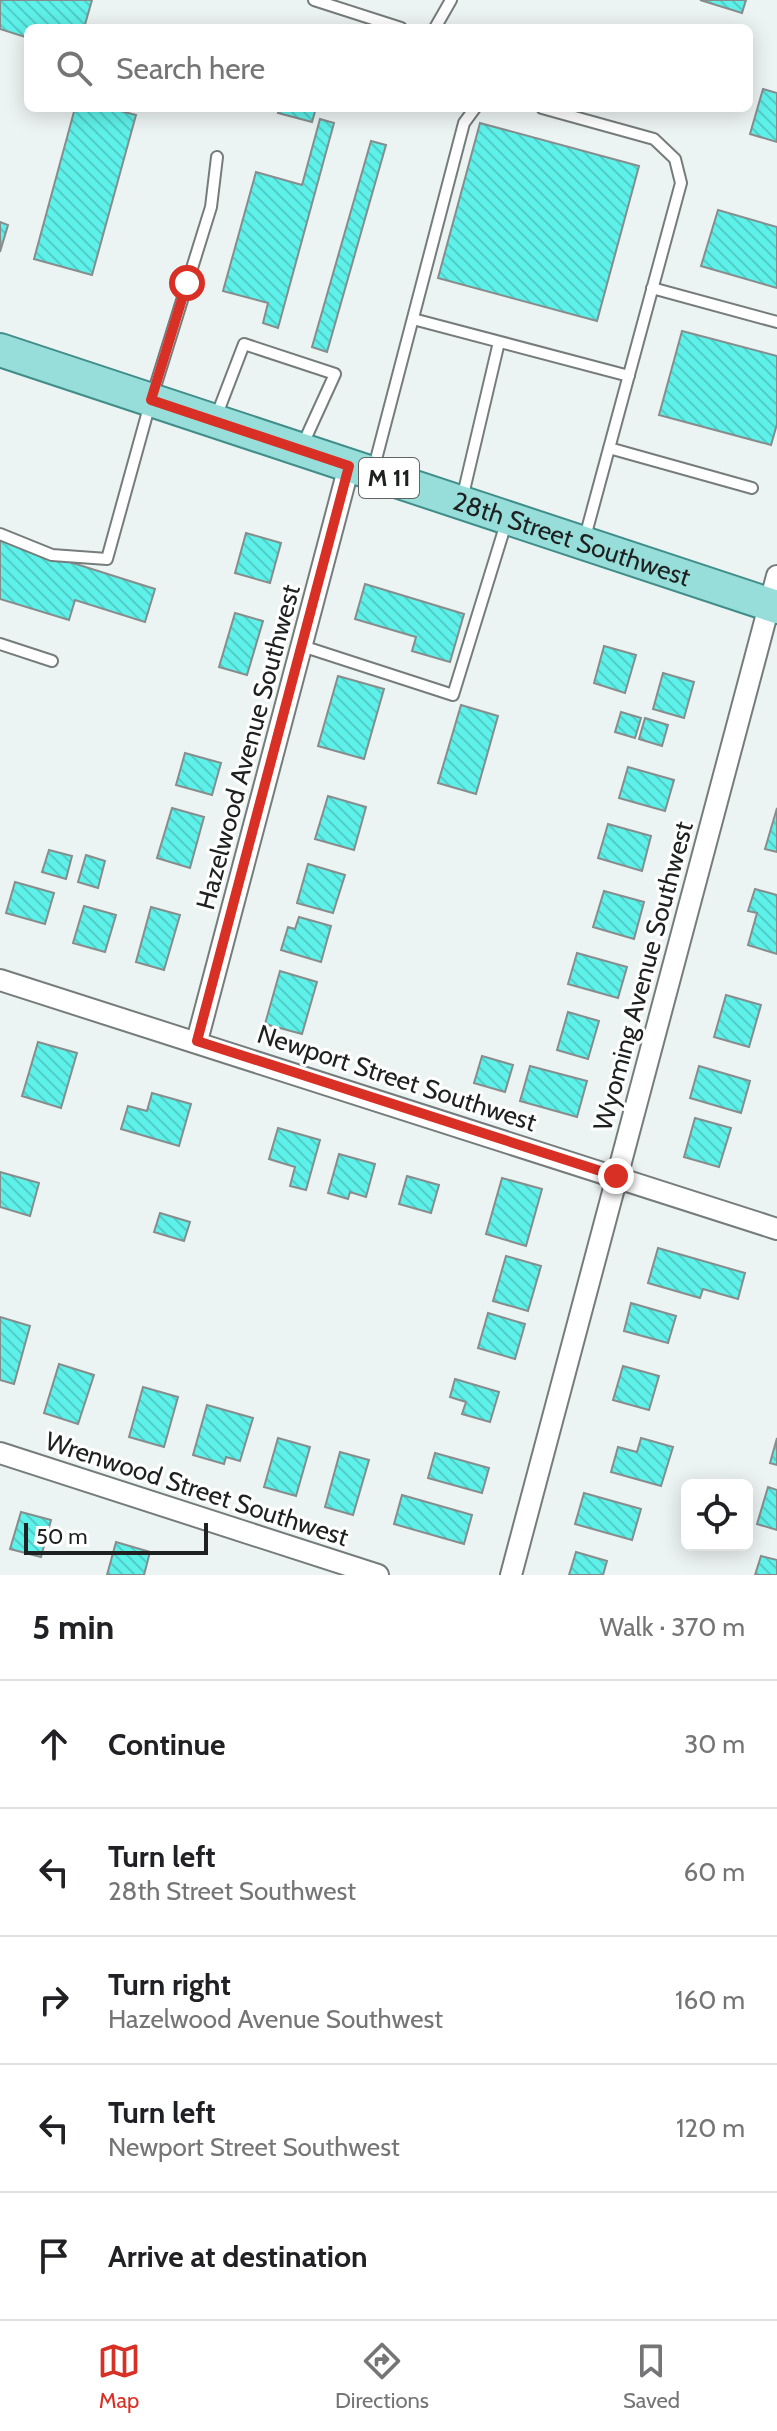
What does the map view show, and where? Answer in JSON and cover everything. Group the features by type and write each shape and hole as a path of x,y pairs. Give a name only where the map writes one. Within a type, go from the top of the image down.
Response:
{"main road":[{"name":"28th Street Southwest","path":"0,350 583,543 774,596"}],"street":[{"name":"Hazelwood Avenue Southwest","path":"197,1041 302,646 361,470"},
{"name":"Wyoming Avenue Southwest","path":"511,1575 774,596"},
{"name":"Newport Street Southwest","path":"0,980 777,1229"},
{"name":"Wrenwood Street Southwest","path":"0,1453 378,1575"}],"lane":[{"path":"314,0 389,24"},
{"path":"437,24 451,0"},
{"path":"361,470 413,319 464,123 472,112"},
{"path":"556,112 654,139 675,159 681,183 583,543"},
{"path":"0,534 52,555 107,559 151,400 211,207 217,157"},
{"path":"652,288 777,322"},
{"path":"413,319 629,376"},
{"path":"461,502 499,342"},
{"path":"215,421 244,344 335,374 300,450"},
{"path":"609,448 752,488"},
{"path":"302,646 453,695 508,518"},
{"path":"0,644 52,661"}],"building":[{"path":"0,0 92,0 85,24 24,24 24,37 0,29"},
{"path":"700,0 746,0 742,13"},
{"path":"763,89 777,93 777,142 750,134"},
{"path":"74,112 124,112 136,115 92,275 34,259"},
{"path":"278,112 315,112 312,122"},
{"path":"320,119 334,123 278,328 263,323 268,303 223,291 256,172 302,185"},
{"path":"480,123 639,166 597,321 438,278"},
{"path":"371,141 386,145 327,352 312,347"},
{"path":"718,210 777,227 777,288 701,266"},
{"path":"0,222 8,225 0,252"},
{"path":"682,331 777,356 777,424 771,445 659,415"},
{"path":"246,533 281,543 270,583 235,573"},
{"path":"0,540 155,589 145,622 75,600 69,620 0,599"},
{"path":"365,584 464,614 450,662 412,651 416,637 355,619"},
{"path":"235,613 263,621 247,675 219,667"},
{"path":"604,646 636,655 625,693 594,683"},
{"path":"663,673 694,682 684,718 653,709"},
{"path":"338,676 384,689 364,759 318,746"},
{"path":"461,705 498,716 476,794 438,783"},
{"path":"621,712 641,718 635,738 615,732"},
{"path":"645,718 668,725 662,746 639,739"},
{"path":"185,753 221,763 212,795 176,785"},
{"path":"628,767 674,780 665,811 619,798"},
{"path":"328,796 366,807 354,850 315,839"},
{"path":"172,808 204,817 190,868 157,858"},
{"path":"777,808 777,852 765,849"},
{"path":"608,824 651,836 642,871 598,858"},
{"path":"49,850 72,856 66,879 42,872"},
{"path":"86,855 105,861 98,888 78,882"},
{"path":"308,864 345,875 333,913 297,903"},
{"path":"15,882 54,893 45,924 6,913"},
{"path":"755,889 777,895 777,954 748,945 757,913 748,911"},
{"path":"604,891 644,902 634,939 593,927"},
{"path":"84,906 116,915 105,952 73,943"},
{"path":"151,907 180,915 164,970 136,962"},
{"path":"299,917 331,926 321,962 281,950 288,927 295,929"},
{"path":"577,953 627,967 618,998 568,984"},
{"path":"280,971 317,982 302,1034 265,1024"},
{"path":"726,995 761,1005 749,1047 714,1037"},
{"path":"568,1012 599,1021 588,1059 557,1050"},
{"path":"38,1042 77,1053 61,1108 22,1096"},
{"path":"482,1056 513,1065 505,1092 474,1083"},
{"path":"530,1066 587,1081 577,1117 520,1101"},
{"path":"699,1066 750,1081 741,1113 690,1098"},
{"path":"152,1093 191,1104 179,1146 121,1129 128,1106 147,1111"},
{"path":"695,1118 731,1128 719,1167 684,1157"},
{"path":"278,1128 320,1140 306,1190 290,1186 295,1167 269,1159"},
{"path":"339,1154 375,1164 366,1197 350,1192 348,1199 328,1193"},
{"path":"0,1172 39,1183 30,1216 0,1207"},
{"path":"407,1176 439,1185 431,1213 399,1204"},
{"path":"502,1178 542,1189 526,1246 486,1234"},
{"path":"160,1213 190,1222 184,1241 154,1232"},
{"path":"658,1248 745,1273 738,1299 703,1289 700,1298 648,1283"},
{"path":"506,1256 541,1266 528,1311 493,1301"},
{"path":"631,1303 676,1316 668,1343 624,1331"},
{"path":"488,1313 525,1324 515,1359 478,1348"},
{"path":"0,1317 30,1326 14,1384 0,1380"},
{"path":"59,1364 94,1375 78,1424 44,1413"},
{"path":"623,1366 659,1376 649,1410 613,1400"},
{"path":"455,1379 499,1392 490,1422 462,1414 466,1402 450,1397"},
{"path":"143,1387 178,1397 164,1447 129,1437"},
{"path":"207,1405 253,1418 240,1461 226,1457 224,1464 193,1455"},
{"path":"278,1438 310,1447 296,1496 264,1487"},
{"path":"641,1438 673,1447 661,1486 611,1472 618,1447 637,1452"},
{"path":"777,1438 777,1465 770,1463"},
{"path":"340,1452 369,1460 353,1515 325,1507"},
{"path":"435,1453 489,1468 482,1493 428,1478"},
{"path":"768,1487 777,1490 777,1530 757,1524"},
{"path":"584,1493 641,1509 632,1540 575,1524"},
{"path":"402,1495 472,1515 464,1544 394,1524"},
{"path":"21,1512 51,1520 41,1557 10,1549"},
{"path":"116,1542 150,1552 144,1575 107,1575"},
{"path":"576,1552 607,1561 603,1575 569,1575"},
{"path":"761,1556 777,1560 777,1575 755,1575"}],"route":[{"path":"187,283 151,400 349,466 197,1041 616,1176"}]}
